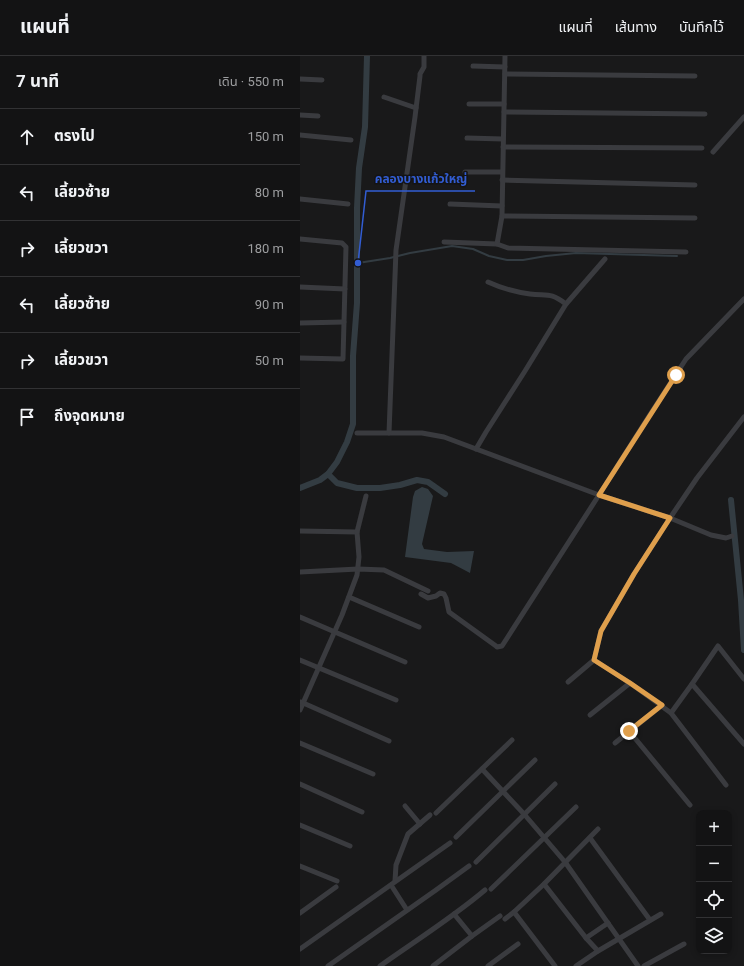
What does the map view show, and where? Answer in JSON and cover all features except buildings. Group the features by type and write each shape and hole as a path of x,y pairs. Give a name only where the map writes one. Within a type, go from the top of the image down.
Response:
{"street":[{"path":"389,433 396,250 420,74 424,67 424,56"},
{"path":"496,244 502,216 505,56"},
{"path":"473,66 505,67"},
{"path":"505,74 695,76"},
{"path":"300,79 322,80"},
{"path":"384,98 416,108"},
{"path":"469,104 504,104"},
{"path":"504,112 705,114"},
{"path":"300,115 318,116"},
{"path":"713,152 744,117"},
{"path":"300,135 351,140"},
{"path":"467,138 503,139"},
{"path":"503,147 702,148"},
{"path":"465,172 502,172"},
{"path":"502,180 695,185"},
{"path":"300,199 348,204"},
{"path":"450,204 502,206"},
{"path":"502,216 695,218"},
{"path":"300,238 342,243 346,247 343,359 300,358"},
{"path":"444,242 496,244 508,248 686,252"},
{"path":"476,449 566,304 605,259"},
{"path":"488,282 509,290 531,294 552,295 566,304"},
{"path":"300,287 345,289"},
{"path":"421,594 428,598 436,596 440,593 444,594 449,612 497,647 502,646 686,358 744,299"},
{"path":"300,322 344,322"},
{"path":"568,682 594,660 601,631 634,574 697,478 744,417"},
{"path":"358,433 422,433 444,437 599,495 670,518 710,535 726,538 732,536"},
{"path":"300,710 301,703 335,632 357,575 359,557 357,532 366,496"},
{"path":"300,531 357,532"},
{"path":"300,572 358,569 384,570 428,592"},
{"path":"349,597 419,627"},
{"path":"300,617 405,662"},
{"path":"671,713 718,646 744,679"},
{"path":"300,660 396,700"},
{"path":"594,660 662,705 671,713 726,785"},
{"path":"590,715 630,683"},
{"path":"692,684 744,744"},
{"path":"301,703 389,741"},
{"path":"615,743 662,705"},
{"path":"629,731 690,805"},
{"path":"436,813 512,740"},
{"path":"300,742 373,774"},
{"path":"456,837 535,760"},
{"path":"482,769 524,814 565,862 638,966"},
{"path":"300,784 362,812"},
{"path":"476,862 555,784"},
{"path":"405,806 420,824"},
{"path":"380,966 488,890 545,838 576,807"},
{"path":"407,910 393,883 396,865 408,834 430,815"},
{"path":"300,824 350,846"},
{"path":"433,966 472,936 514,912 598,829"},
{"path":"590,838 650,920"},
{"path":"300,949 450,843"},
{"path":"300,866 337,881"},
{"path":"328,966 469,866"},
{"path":"544,884 598,951"},
{"path":"300,912 336,888"},
{"path":"514,912 555,966"},
{"path":"454,914 472,936"},
{"path":"576,966 598,951 661,914"},
{"path":"586,938 608,923"},
{"path":"488,966 518,944"},
{"path":"644,966 684,944"}],"shaded area":[{"path":"422,487 428,489 433,496 422,544 424,549 447,552 474,551 470,573 451,563 405,557 413,497 415,491"}],"waterway":[{"path":"300,488 320,480 328,474 337,462 347,442 353,424 353,356 357,303 357,208 359,168 365,127 367,56"},
{"path":"358,263 452,246 473,249 489,256 507,260 523,260 576,253 677,256"},
{"path":"328,474 337,483 357,488 380,488 400,485 417,480 428,482 445,494"},
{"path":"731,500 741,600 744,650"}],"place":[{"name":"คลองบางแก้วใหญ่","path":"358,263"}],"route":[{"path":"629,731 662,705 594,660 601,631 634,574 670,518 599,495 648,416 676,375"}]}
